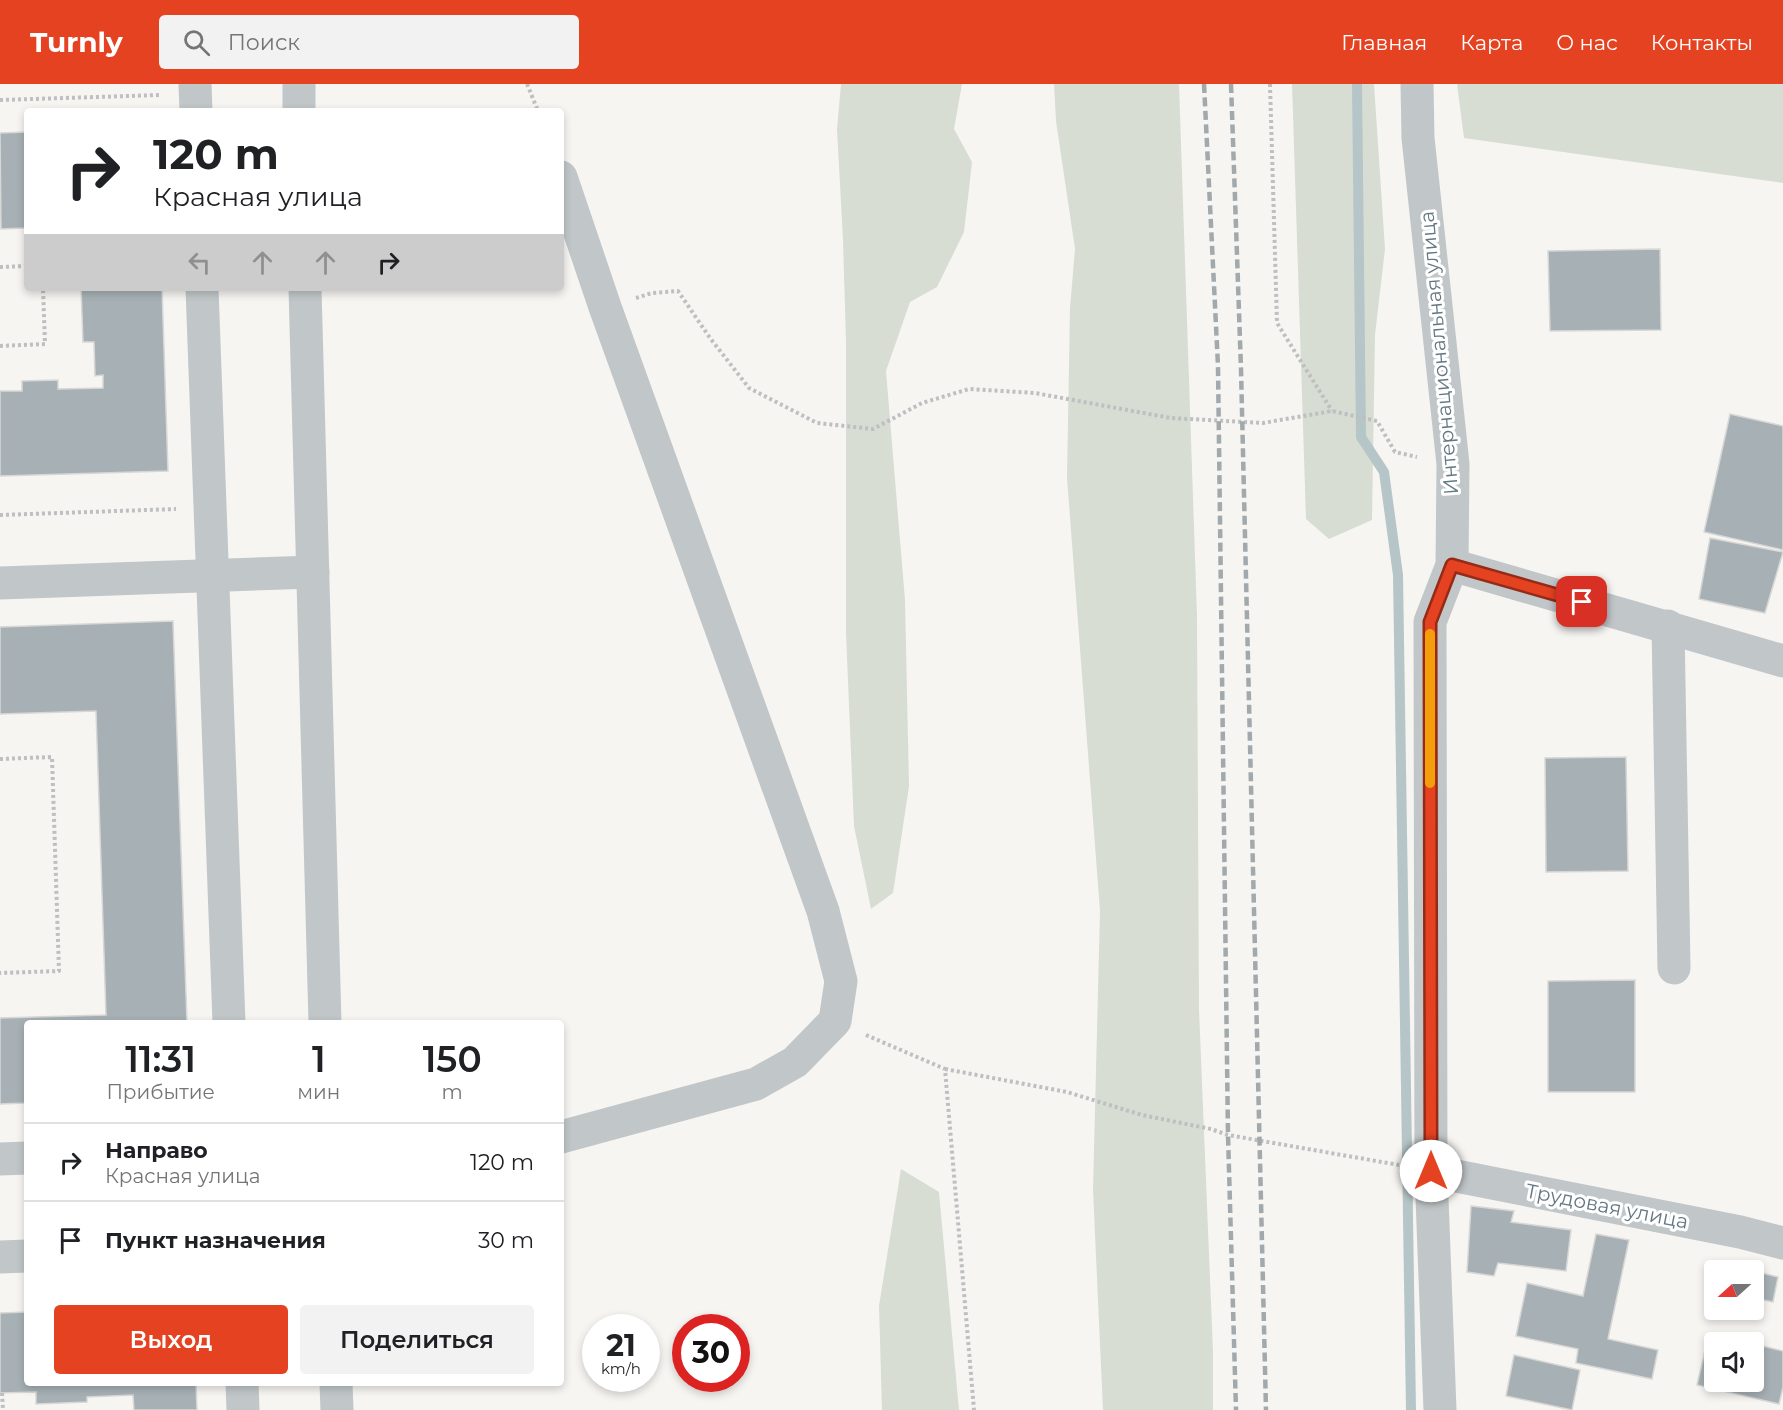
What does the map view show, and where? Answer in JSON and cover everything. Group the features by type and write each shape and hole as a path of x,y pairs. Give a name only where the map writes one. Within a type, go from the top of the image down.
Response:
{"street":[{"path":"299,84 300,108"},
{"name":"Интернациональная улица","path":"1417,84 1418,138 1453,464 1452,565 1430,622 1431,1171 1440,1410"},
{"path":"564,186 605,307 823,910 841,981 836,1021 795,1062 756,1084 564,1136"},
{"path":"202,291 229,1020"},
{"path":"305,291 325,1020"},
{"path":"1452,565 1783,661"},
{"path":"0,583 313,572"},
{"path":"1668,626 1674,968"},
{"path":"0,1159 24,1158"},
{"name":"Трудовая улица","path":"1431,1171 1740,1232 1783,1243"},
{"path":"0,1257 24,1256"},
{"path":"242,1386 243,1410"},
{"path":"336,1386 337,1410"}],"path":[{"path":"527,84 537,108"},
{"path":"1270,84 1277,323 1332,411"},
{"path":"0,100 188,96"},
{"path":"0,267 24,266"},
{"path":"0,346 45,344 43,291"},
{"path":"605,307 652,293 678,291 710,338 749,388 817,423 873,429 922,403 969,389 1035,393 1172,418 1263,423 1332,411 1377,421 1395,452"},
{"path":"0,515 187,508"},
{"path":"0,759 52,757 59,971 0,973"},
{"path":"836,1021 945,1069 1067,1092 1142,1115 1211,1129 1228,1135 1392,1164"},
{"path":"945,1069 974,1410"},
{"path":"2,1393 3,1410"}],"shaded area":[{"path":"841,84 962,84 954,129 972,162 964,232 937,287 910,302 886,371 905,600 909,786 893,893 871,909 854,826 846,632 846,342 837,129"},
{"path":"1054,84 1179,84 1197,616 1199,1009 1213,1352 1213,1410 1103,1410 1093,1190 1100,911 1067,478 1070,308 1075,249 1056,121"},
{"path":"1292,84 1374,84 1385,249 1375,335 1372,520 1329,539 1306,519"},
{"path":"1457,84 1783,84 1783,183 1464,138"},
{"path":"901,1169 939,1192 959,1410 882,1410 879,1306"}],"building":[{"path":"24,132 24,228 1,229 0,133"},
{"path":"1660,249 1661,330 1550,331 1548,251"},
{"path":"81,291 162,291 168,471 0,476 0,391 22,391 22,381 58,380 58,389 103,388 103,375 95,376 94,342 83,342"},
{"path":"1730,414 1783,426 1783,550 1704,532"},
{"path":"1710,538 1783,552 1765,613 1699,599"},
{"path":"173,621 187,1020 24,1020 24,1103 0,1104 0,1018 106,1015 96,711 0,714 0,627"},
{"path":"1626,757 1628,871 1546,872 1545,758"},
{"path":"1635,980 1635,1092 1548,1092 1548,981"},
{"path":"1471,1206 1514,1211 1511,1222 1571,1230 1566,1271 1498,1263 1494,1276 1467,1272"},
{"path":"1596,1234 1629,1240 1608,1339 1658,1350 1652,1379 1576,1363 1578,1349 1516,1336 1527,1283 1583,1296"},
{"path":"1764,1274 1778,1277 1773,1302 1764,1300"},
{"path":"24,1312 24,1386 196,1386 197,1410 134,1410 133,1395 87,1397 87,1402 36,1404 36,1392 0,1393 0,1313"},
{"path":"1764,1346 1783,1351 1783,1387 1779,1404 1727,1392 1764,1392"},
{"path":"1514,1355 1580,1370 1572,1410 1506,1396"},
{"path":"1704,1355 1704,1387 1697,1385"}],"waterway":[{"path":"1357,84 1361,437 1384,472 1398,575 1411,1410"}],"railway":[{"path":"1204,84 1218,366 1228,1135 1236,1410"},
{"path":"1231,84 1241,369 1266,1410"}],"slow traffic":[{"path":"1430,634 1430,783"}],"route":[{"path":"1431,1171 1430,622 1452,565 1582,602"}]}
